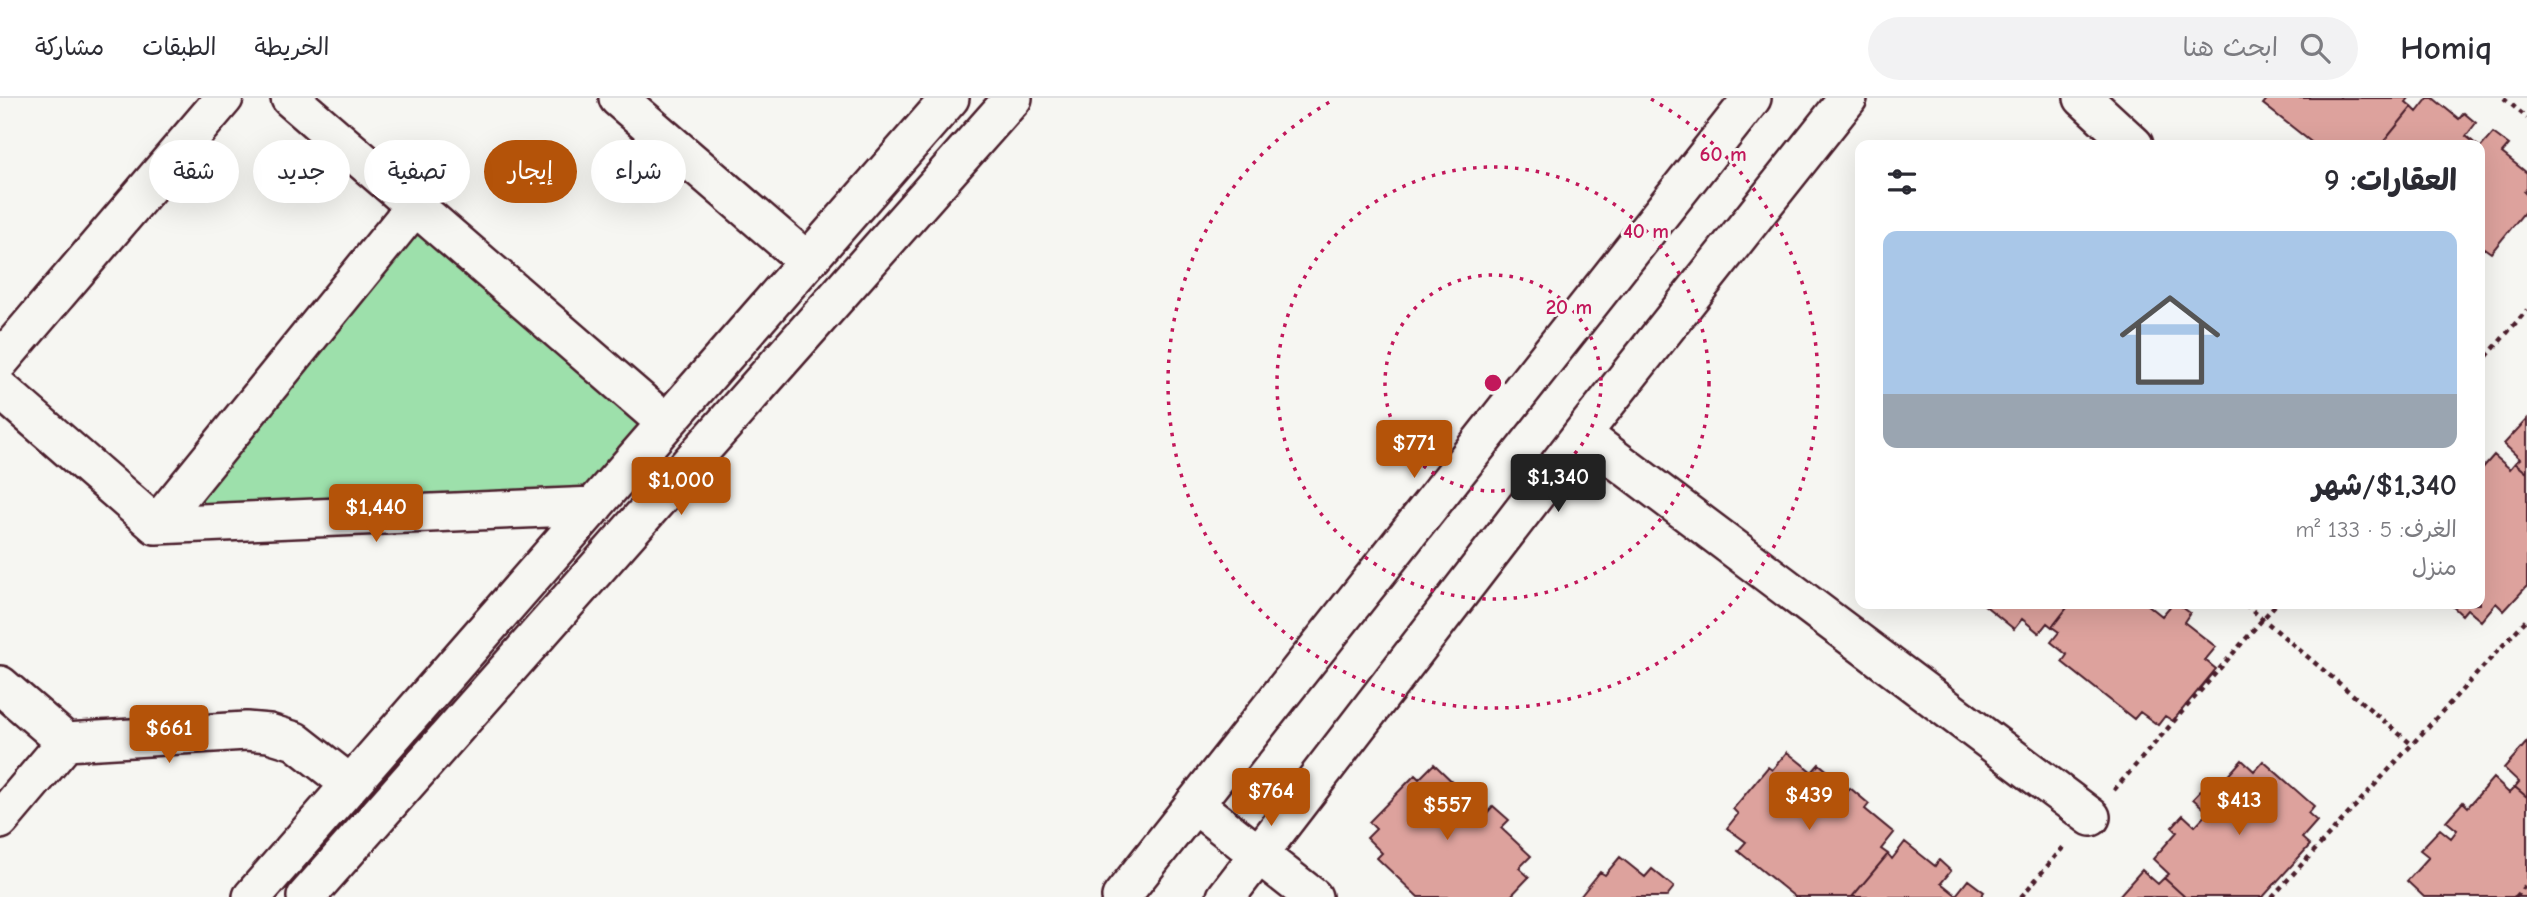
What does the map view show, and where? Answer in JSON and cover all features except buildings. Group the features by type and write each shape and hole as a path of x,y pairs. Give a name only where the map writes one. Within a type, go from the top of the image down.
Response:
{"street":[{"path":"0,361 224,98"},
{"path":"290,98 666,423"},
{"path":"618,98 807,261"},
{"path":"306,897 1013,98"},
{"path":"1121,897 1752,98"},
{"path":"1226,897 1582,434 1848,98"},
{"path":"2083,98 2129,140"},
{"path":"252,897 946,100"},
{"path":"156,525 415,206"},
{"path":"0,389 156,525 594,506"},
{"path":"1582,434 2091,817"},
{"path":"0,685 66,742 246,731 269,733 295,741 350,784"},
{"path":"0,820 66,742"},
{"path":"1194,804 1313,897"}],"path":[{"path":"2504,98 2527,118"},
{"path":"2485,358 2527,310"},
{"path":"2251,609 2410,743"},
{"path":"2021,897 2272,609"},
{"path":"2272,897 2410,743 2527,619"},
{"path":"2515,897 2527,884"}],"green space":[{"path":"415,206 666,423 594,506 156,525"}]}
